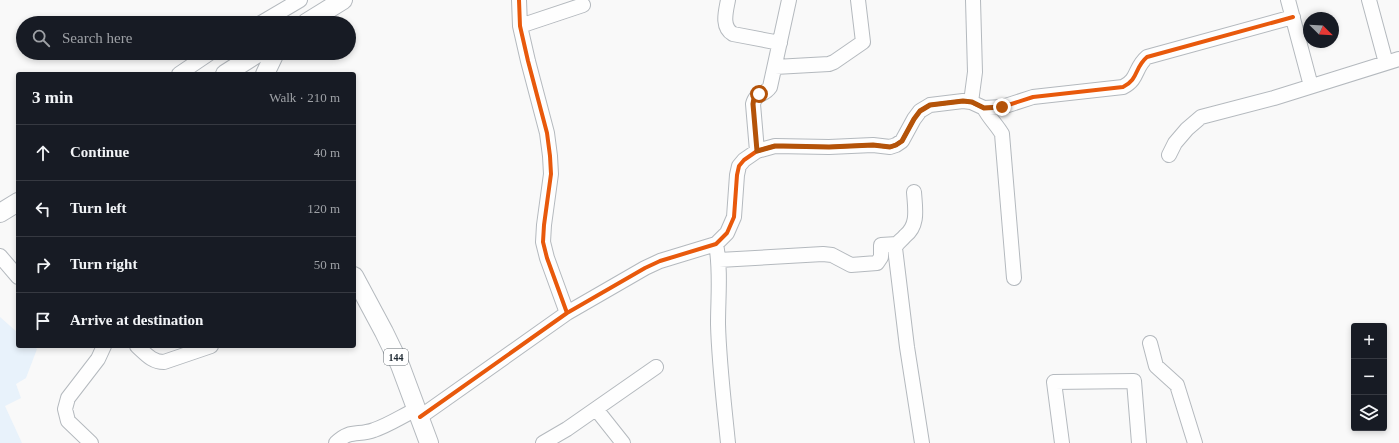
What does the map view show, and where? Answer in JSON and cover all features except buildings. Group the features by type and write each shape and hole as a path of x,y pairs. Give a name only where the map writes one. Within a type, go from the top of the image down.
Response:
{"main road":[{"path":"317,16 343,0"},
{"path":"233,72 249,60"},
{"path":"266,72 271,60"},
{"path":"0,213 16,203"},
{"name":"144","path":"356,280 400,365 429,443"}],"street":[{"path":"273,16 300,0"},
{"path":"519,0 520,26 547,133 552,174 544,225 544,242 547,258 567,313"},
{"path":"728,0 726,19 726,27 728,32 780,43"},
{"path":"757,151 753,104 754,98 759,94 767,92 770,87 789,0"},
{"path":"775,67 829,64 863,42 858,0"},
{"path":"972,102 975,72 973,0"},
{"path":"1288,0 1311,86"},
{"path":"1169,155 1179,138 1201,116 1274,98 1392,61 1369,0"},
{"path":"520,26 582,5"},
{"path":"336,443 340,439 350,434 370,432 418,413 567,313 645,268 716,244 727,233 734,217 739,166 744,160 757,151 779,146 829,147 873,145 890,147 902,141 911,123 920,111 930,105 949,102 972,102 984,108 1002,107 1033,97 1045,95 1123,87 1130,84 1135,78 1141,62 1147,57 1293,17"},
{"path":"183,72 200,60"},
{"path":"984,108 988,117 998,127 1002,134 1014,278"},
{"path":"914,192 916,218 912,229 897,244 896,261 922,443"},
{"path":"716,244 719,260 718,325 728,443"},
{"path":"719,260 823,254 832,255 851,265 877,263 881,257 881,245 897,244"},
{"path":"0,256 16,275"},
{"path":"1150,343 1156,366 1177,385 1195,443"},
{"path":"91,443 68,421 65,409 68,398 98,359 103,348"},
{"path":"140,348 157,362 164,362 205,348"},
{"path":"543,443 596,409 656,367"},
{"path":"1062,443 1054,382 1134,381 1139,443"},
{"path":"596,409 623,443"}],"shaded area":[{"path":"0,317 16,331 16,348 37,349 26,378 16,384 21,398 5,406 22,443 0,443"}],"cycle path":[{"path":"519,0 520,26 547,133 550,156 551,174 543,242 547,258 567,313"},
{"path":"420,417 567,313 645,268 660,261 716,244 727,233 734,217 739,166 744,160 757,151 775,146 829,147 873,145 890,147 902,141 920,111 930,105 963,101 971,102 984,108 1002,107 1033,97 1123,87 1132,80 1140,65 1147,57 1293,17"}],"route":[{"path":"759,94 754,98 753,104 757,151 775,146 829,147 873,145 890,147 902,141 908,127 920,111 930,105 963,101 972,102 984,108 1002,107"}]}
